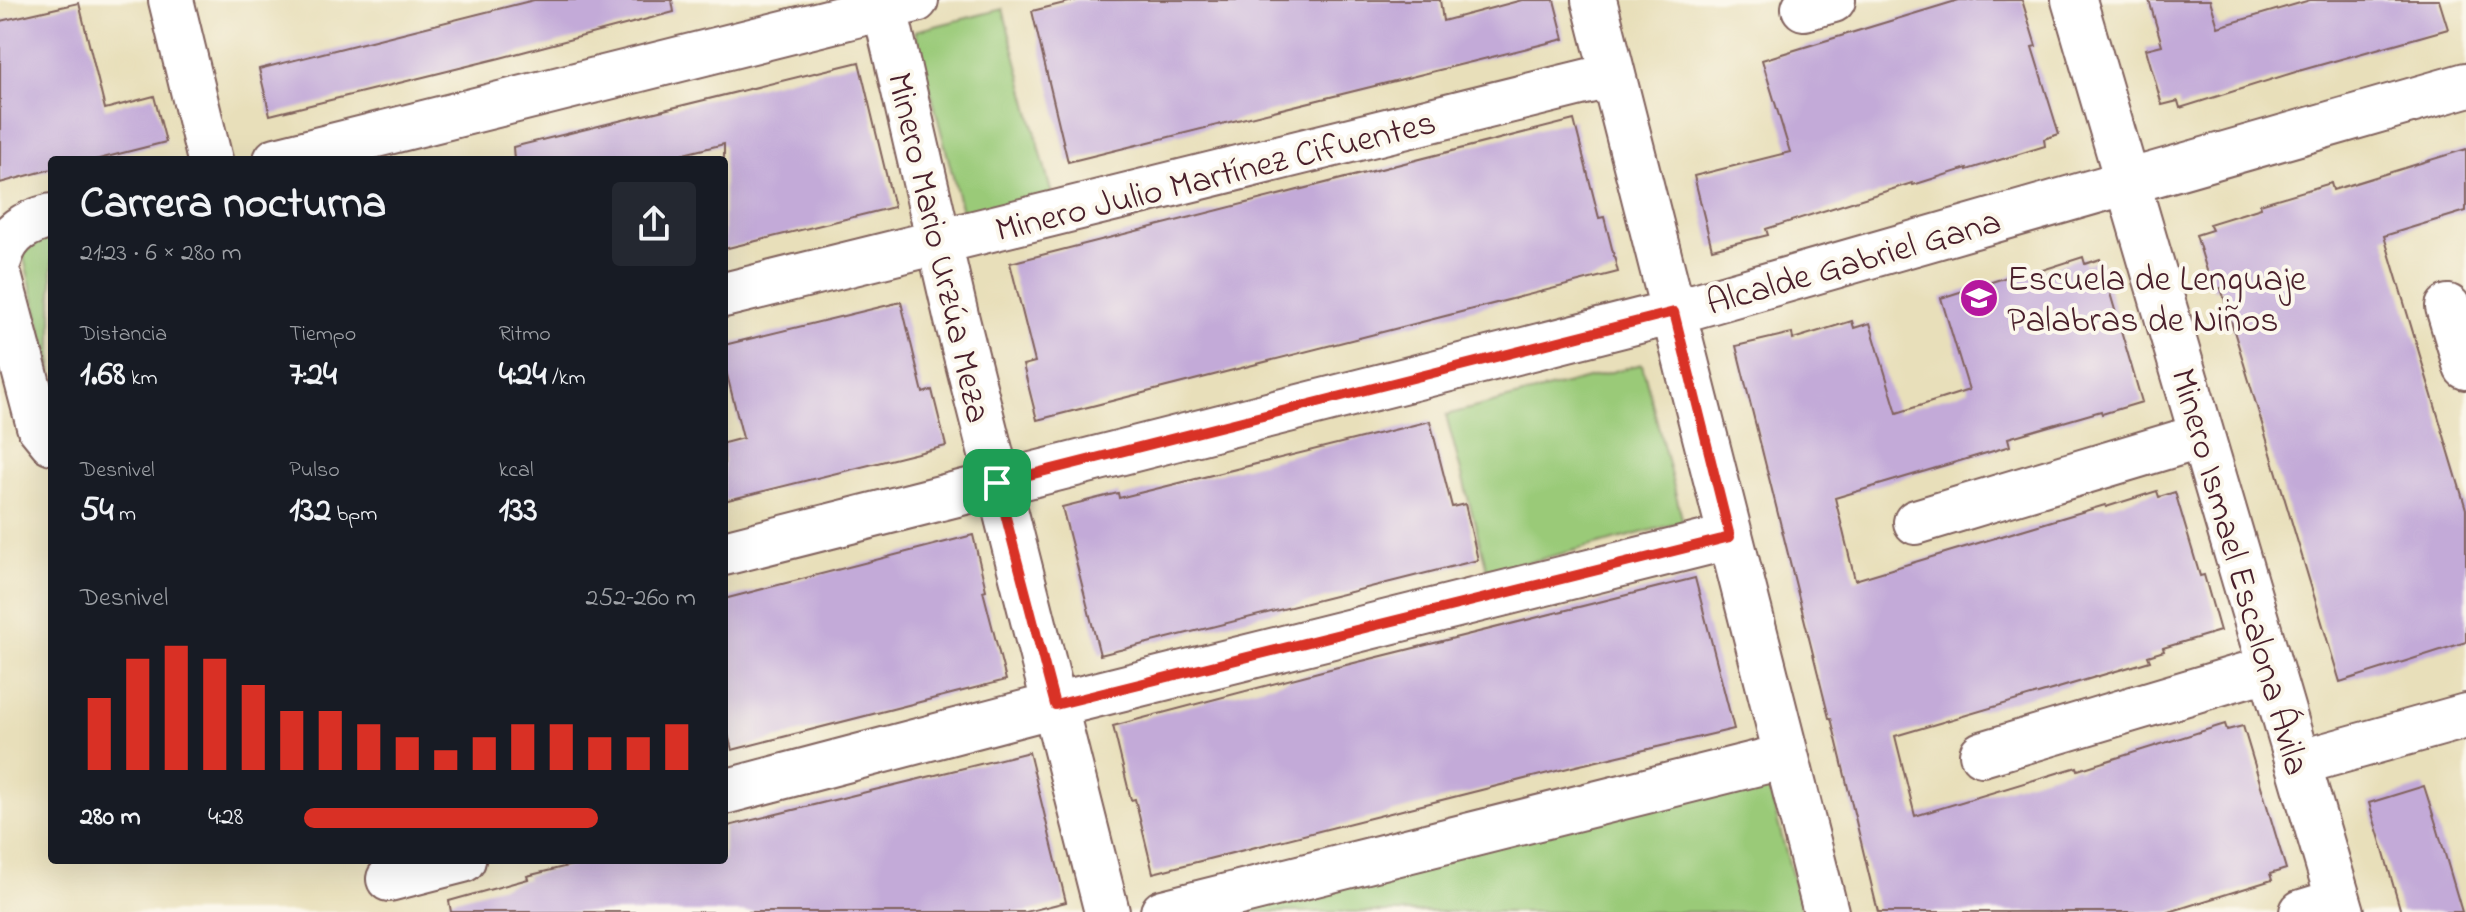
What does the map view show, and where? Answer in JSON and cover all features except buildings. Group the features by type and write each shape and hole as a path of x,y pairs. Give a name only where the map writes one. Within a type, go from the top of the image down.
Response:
{"street":[{"path":"171,0 209,156"},
{"path":"1594,0 1826,912"},
{"name":"Minero Ismael Escalona Ávila","path":"2074,0 2298,763 2327,908"},
{"path":"292,156 895,3"},
{"name":"Minero Mario Urzúa Meza","path":"895,3 939,244 1107,912"},
{"name":"Minero Julio Martínez Cifuentes","path":"728,294 1613,75"},
{"name":"Alcalde Gabriel Gana","path":"728,552 1674,312 2466,85"},
{"path":"0,258 8,240 17,230 46,218"},
{"path":"0,279 39,426 48,437"},
{"path":"2448,307 2465,361"},
{"path":"1916,522 2202,436"},
{"path":"728,791 1055,705 1730,537"},
{"path":"1982,754 2270,668"},
{"path":"2298,763 2466,716"},
{"path":"1163,912 1786,756"},
{"path":"390,884 451,864"}],"green space":[{"path":"1003,9 1052,195 964,219 915,31"},
{"path":"48,234 48,356 23,254"},
{"path":"1642,364 1683,522 1488,573 1446,415"},
{"path":"1765,774 1802,912 1213,912"}],"place":[{"name":"Escuela de Lenguaje Palabras de Niños","path":"1979,298"}],"route":[{"path":"1674,312 1730,537 1055,705 997,483 1674,312"}]}
